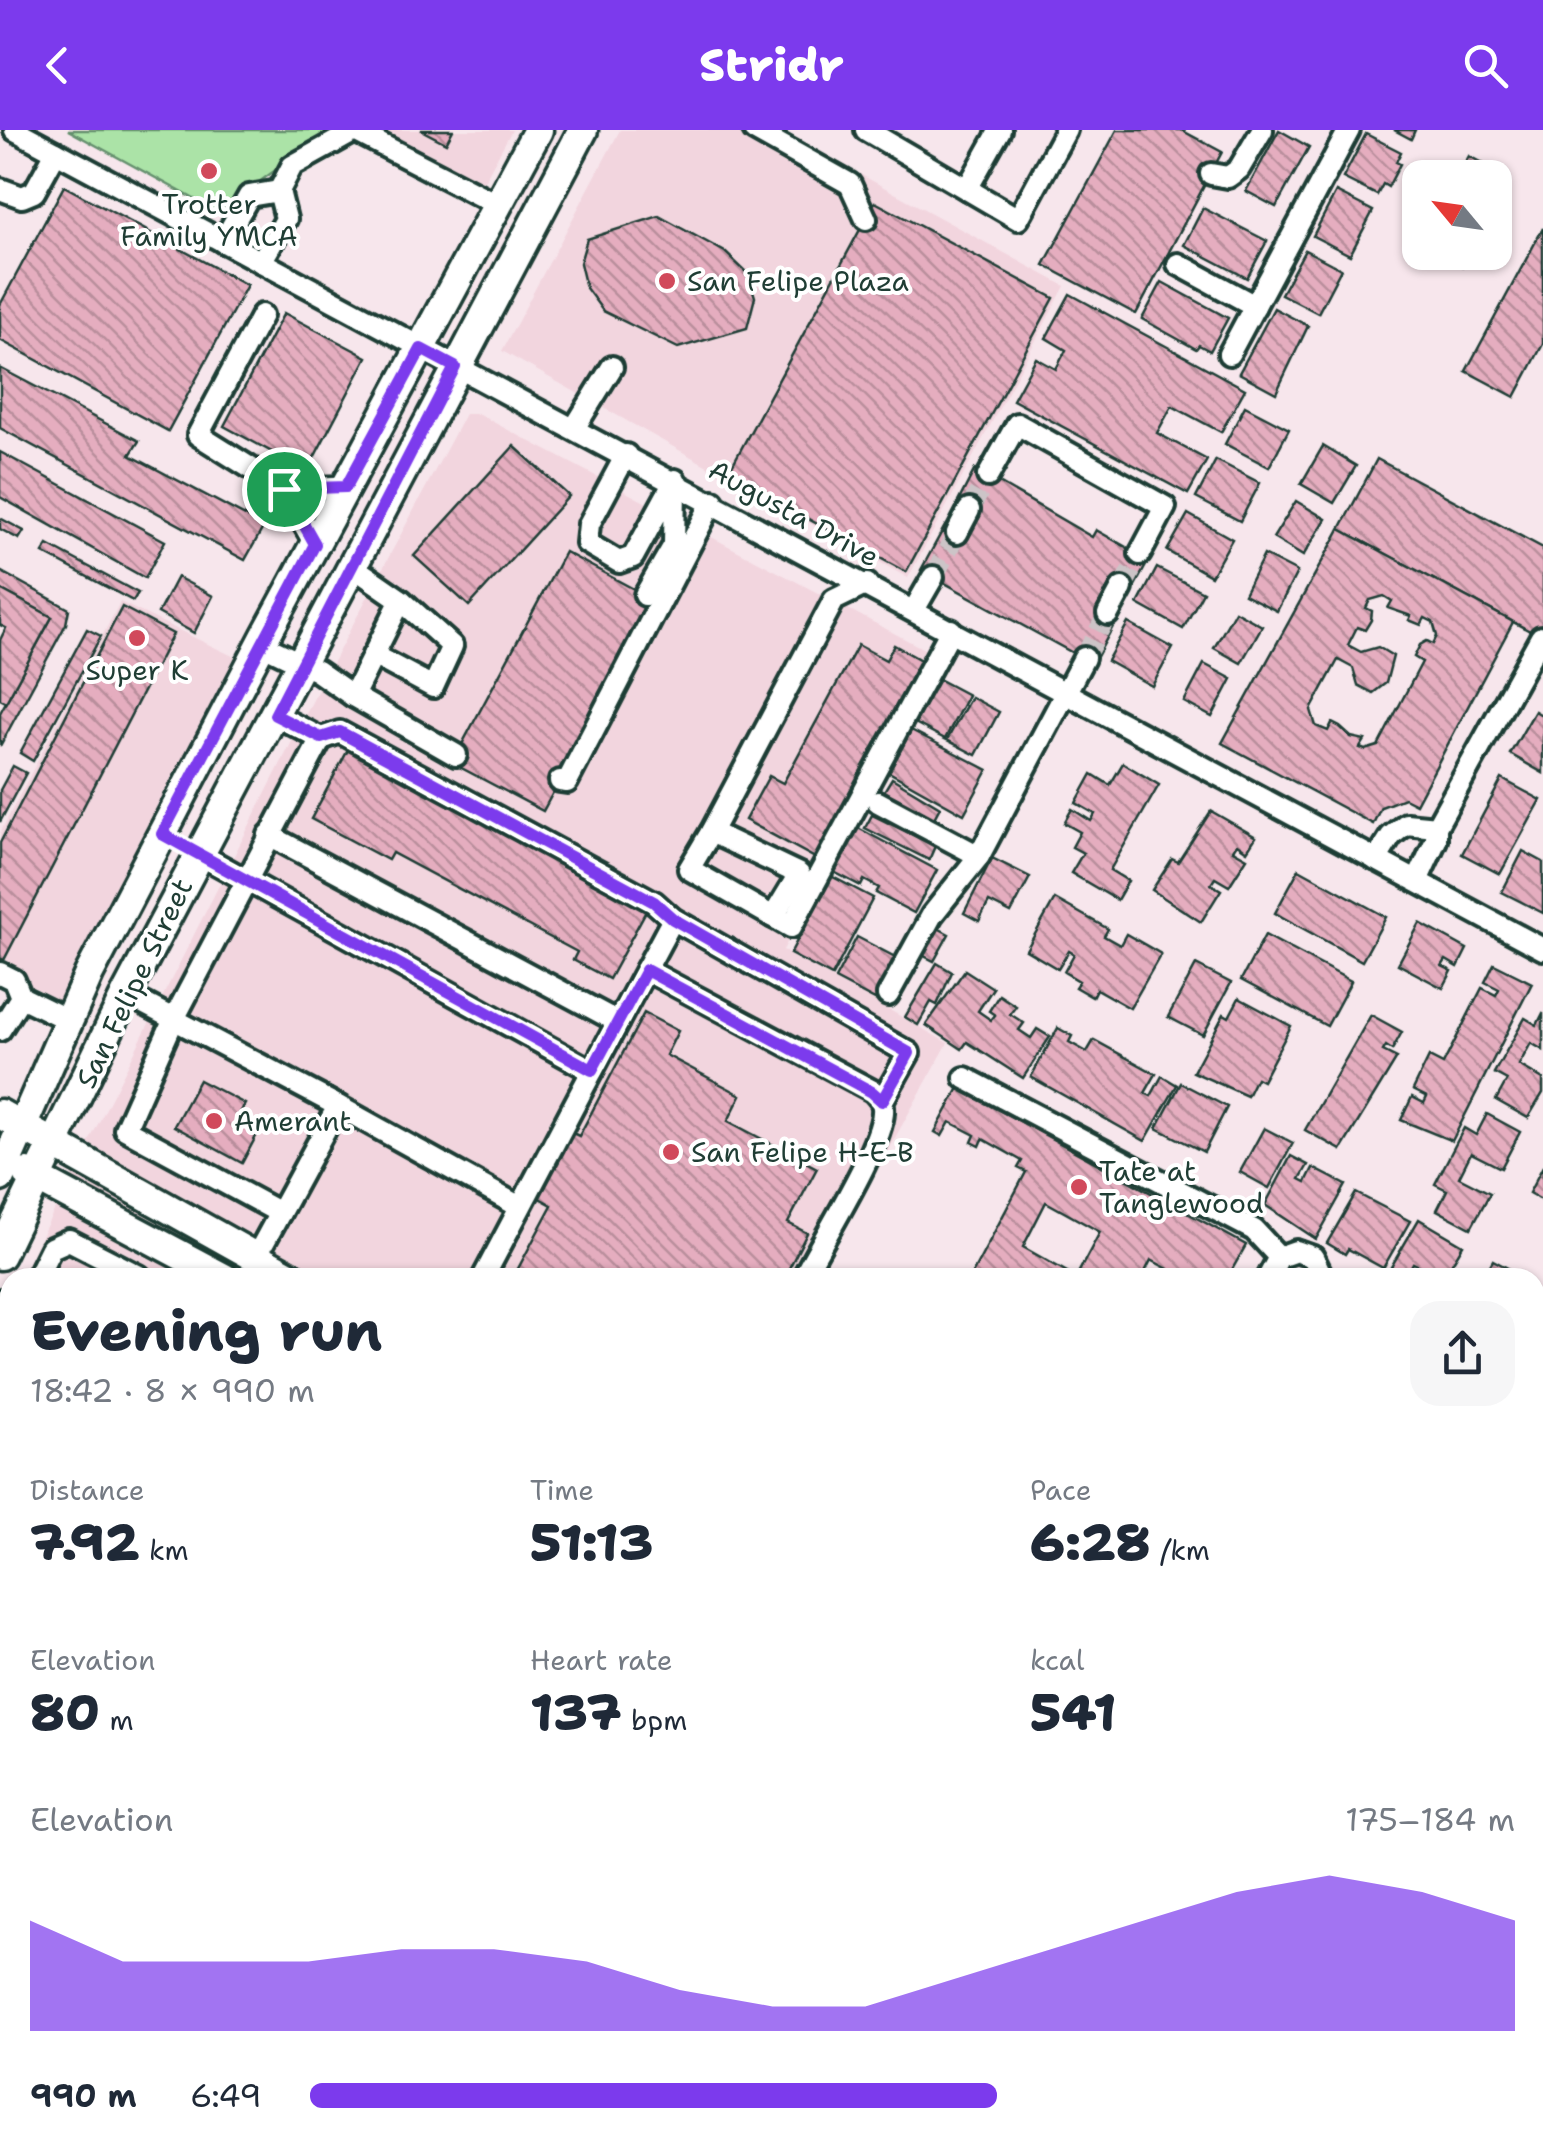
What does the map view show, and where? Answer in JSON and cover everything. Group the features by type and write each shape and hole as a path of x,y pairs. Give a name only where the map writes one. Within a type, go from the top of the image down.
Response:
{"main road":[{"name":"San Felipe Street","path":"2,1166 12,1122 70,1021 261,644 538,130"},
{"name":"San Felipe Street","path":"0,1256 126,994 583,130"},
{"path":"162,834 199,854"},
{"path":"12,1122 275,1268"},
{"path":"2,1166 39,1179 205,1268"}],"street":[{"name":"Augusta Drive","path":"16,130 421,349 713,500 1543,949"},
{"path":"754,130 850,184 866,220"},
{"path":"866,130 1018,219 1066,130"},
{"path":"1210,174 1228,176 1239,169 1262,130"},
{"path":"1229,354 1349,130"},
{"path":"261,262 286,218 279,191 292,166 355,131 498,205"},
{"path":"967,188 990,134"},
{"path":"0,189 22,196 34,192 56,152"},
{"path":"223,242 249,196 279,191"},
{"path":"1178,264 1255,306"},
{"path":"262,315 198,435 284,489 315,544"},
{"path":"574,427 612,366"},
{"path":"988,476 1017,424 1166,508 1140,554"},
{"path":"626,455 589,524 587,543 619,562 633,557 675,480"},
{"path":"645,594 674,545 675,480"},
{"path":"284,489 346,487"},
{"path":"560,781 567,782 713,500"},
{"path":"957,533 970,510"},
{"path":"352,566 401,600 452,646 433,687 373,655"},
{"path":"914,610 932,576"},
{"path":"867,584 834,600 689,869 789,927 951,630"},
{"path":"1108,614 1122,588"},
{"path":"353,696 401,600"},
{"path":"1417,882 1436,840 1436,826 1540,636"},
{"path":"261,644 302,663 456,755"},
{"path":"888,995 932,915 979,856 1084,658"},
{"path":"275,715 321,738 340,732 654,902 673,919 909,1053 882,1101 884,1114 874,1140 808,1268"},
{"path":"280,1214 125,1129 174,1020 321,738"},
{"path":"878,802 979,856"},
{"path":"1376,860 1391,836 1406,824 1436,826"},
{"path":"711,832 799,874 774,917"},
{"path":"269,835 618,1022"},
{"path":"199,854 244,883 592,1070"},
{"path":"489,1268 673,919"},
{"path":"646,970 872,1092 882,1101"},
{"path":"0,973 14,980 21,997 70,1021"},
{"path":"126,994 520,1207"},
{"path":"0,1030 21,997"},
{"path":"966,1078 1254,1230 1278,1257"},
{"path":"256,1257 338,1106"},
{"path":"41,1268 51,1248 69,1240 121,1268"},
{"path":"143,1268 156,1242"},
{"path":"1278,1257 1305,1252 1320,1268"},
{"path":"1273,1268 1278,1257"}],"shaded area":[{"path":"381,130 512,130 482,185"},
{"path":"620,130 779,130 1065,286 908,578 502,351"},
{"path":"465,414 478,414 941,658 783,950 948,1043 822,1268 25,1268 318,690"},
{"path":"120,602 241,660 65,1004 0,969 0,833"}],"green space":[{"name":"Trotter Family YMCA","path":"68,130 329,130 329,131 218,212"}],"building":[{"path":"421,130 453,130 446,143"},
{"path":"1117,130 1181,130 1222,152 1136,314 1044,265"},
{"path":"1279,130 1309,147 1276,207 1246,191"},
{"path":"1394,130 1415,130 1411,139"},
{"path":"1366,134 1401,152 1396,162 1400,164 1388,187 1383,184 1377,195 1343,178"},
{"path":"64,186 247,285 168,431 0,340 0,305"},
{"path":"1336,192 1373,211 1350,255 1313,236"},
{"path":"875,202 1054,298 906,572 727,475"},
{"path":"1203,208 1267,241 1247,278 1184,245"},
{"name":"San Felipe Plaza","path":"659,216 725,252 748,274 755,297 747,328 678,348 603,311 586,288 580,263 587,239"},
{"path":"1543,228 1543,344 1515,397 1466,371"},
{"path":"1305,250 1341,269 1318,313 1281,294"},
{"path":"1162,282 1228,318 1210,351 1199,345 1196,349 1142,319"},
{"path":"1070,294 1245,389 1221,432 1172,406 1157,433 1207,460 1188,494 1013,400 1036,358 1056,369 1066,350 1046,338"},
{"path":"1274,308 1308,326 1276,393 1239,373"},
{"path":"284,313 367,357 307,471 224,426"},
{"path":"0,368 139,441 130,455 264,526 245,560 0,428"},
{"path":"1245,406 1289,429 1269,467 1225,444"},
{"path":"514,446 569,496 469,606 414,556"},
{"path":"1323,446 1356,466 1334,503 1301,484"},
{"path":"0,452 165,541 145,578 0,497"},
{"path":"1377,459 1543,548 1543,638 1340,529"},
{"path":"1216,460 1260,483 1240,521 1196,498"},
{"path":"975,469 1092,537 1096,530 1149,560 1131,593 1111,582 1097,608 1117,619 1093,664 921,570 945,526 968,538 980,516 957,504"},
{"path":"1296,501 1326,519 1303,556 1273,538"},
{"path":"1188,514 1232,539 1211,576 1167,551"},
{"path":"0,518 24,531 19,539 0,529"},
{"path":"1340,529 1513,622 1416,804 1404,798 1381,807 1373,824 1222,743","holes":["1384,596 1392,601 1388,608 1411,616 1409,620 1421,625 1425,618 1433,622 1437,636 1433,644 1427,641 1420,645 1414,657 1422,662 1378,746 1365,750 1360,748 1365,740 1351,737 1332,723 1328,731 1316,726 1311,710 1338,660 1353,668 1358,685 1373,693 1386,683 1393,656 1378,647 1361,652 1348,645 1357,627 1365,630 1371,620 1372,611 1366,608 1370,600"]},
{"path":"48,545 138,593 133,601 43,553"},
{"path":"565,552 656,601 543,811 452,763"},
{"path":"1264,555 1297,572 1277,611 1244,594"},
{"path":"1157,568 1203,592 1183,629 1138,604"},
{"path":"0,571 69,609 66,624 0,746 0,713 52,617 0,589"},
{"path":"177,577 213,596 194,633 158,613"},
{"path":"0,589 52,617 6,702 0,699 0,640 6,628 0,625"},
{"path":"122,607 173,634 4,960 0,958 0,843"},
{"path":"1235,611 1262,626 1241,663 1214,648"},
{"path":"1128,623 1173,648 1152,686 1107,661"},
{"path":"87,629 101,636 33,761 20,753"},
{"path":"858,645 886,660 894,645 924,662 817,859 745,820 769,776 783,783"},
{"path":"1204,664 1232,679 1212,717 1184,702"},
{"path":"938,679 968,695 945,739 915,723"},
{"path":"971,697 999,712 976,755 947,740"},
{"path":"1535,711 1543,716 1543,773 1510,754"},
{"path":"911,730 988,770 964,814 889,772"},
{"path":"348,750 647,909 609,979 573,960 577,952 392,853 388,860 311,819"},
{"path":"1123,763 1159,785 1110,870 1128,881 1117,900 1071,873 1083,853 1072,847 1080,832 1064,823 1072,809 1091,821 1095,814 1076,803 1092,774 1110,785"},
{"path":"13,766 26,773 0,822 0,790"},
{"path":"892,778 940,807 933,820 884,791"},
{"path":"1502,779 1541,800 1500,874 1462,854"},
{"path":"1211,811 1256,837 1247,851 1237,844 1233,850 1247,858 1229,886 1215,878 1211,884 1221,890 1201,922 1152,890 1172,859 1178,862"},
{"path":"872,815 935,846 929,860 865,828"},
{"path":"858,828 937,870 914,913 876,893 879,888 864,880 861,886 834,872"},
{"path":"1523,851 1543,862 1543,913 1502,892"},
{"path":"992,858 1030,877 1011,913 989,902 979,921 964,913"},
{"path":"1299,869 1386,917 1362,961 1275,913"},
{"path":"831,876 873,898 832,976 790,954"},
{"path":"1055,899 1108,929 1104,936 1120,945 1126,934 1161,954 1130,1008 1096,989 1092,997 1075,987 1079,981 1064,972 1074,954 1069,951 1058,969 1026,950"},
{"path":"1420,923 1467,949 1458,967 1446,960 1442,966 1452,971 1443,988 1398,964"},
{"path":"936,927 949,934 934,961 922,955"},
{"path":"1265,935 1351,981 1327,1026 1241,980"},
{"path":"857,937 897,958 875,1000 835,979"},
{"path":"937,963 952,972 937,1005 931,1002 918,1025 905,1017"},
{"path":"1494,964 1532,983 1452,1141 1401,1120 1412,1097 1424,1103 1427,1097 1413,1090 1429,1057 1443,1064 1482,988 1496,995 1499,989 1485,982"},
{"path":"1196,965 1231,983 1203,1035 1168,1017"},
{"path":"965,970 993,988 978,1011 991,1020 995,1015 989,1011 999,995 1016,1006 1010,1014 1024,1023 1019,1030 1031,1038 1037,1029 1050,1037 1023,1078 967,1042 962,1049 926,1025"},
{"path":"1239,998 1291,1026 1262,1081 1256,1078 1247,1096 1193,1072 1224,1014 1229,1017"},
{"name":"San Felipe H-E-B","path":"644,1013 678,1031 666,1055 741,1095 728,1121 817,1168 788,1223 807,1233 789,1268 518,1268 552,1205 532,1194 566,1130 579,1136"},
{"path":"1543,1013 1543,1050 1531,1043 1519,1065 1543,1079 1543,1093 1528,1118 1496,1100 1507,1080 1494,1073 1525,1018 1537,1025"},
{"path":"1371,1015 1402,1032 1392,1050 1386,1046 1383,1051 1397,1058 1341,1150 1305,1130"},
{"path":"1058,1028 1072,1036 1069,1042 1087,1052 1094,1040 1156,1074 1145,1093 1151,1096 1162,1076 1177,1085 1145,1141 1031,1077"},
{"name":"Amerant","path":"199,1080 245,1104 239,1115 261,1127 242,1163 174,1126"},
{"path":"1181,1083 1227,1107 1204,1152 1157,1128"},
{"name":"Tate at Tanglewood","path":"959,1088 1246,1245 1233,1268 1166,1268 1151,1260 1147,1268 1081,1268 1100,1232 1046,1202 1023,1247 1060,1268 975,1268 1026,1172 1018,1168 1022,1161 983,1139 980,1146 972,1142 975,1135 950,1122 942,1136 935,1132"},
{"path":"1487,1114 1520,1132 1501,1168 1471,1153 1459,1177 1490,1193 1471,1228 1437,1210 1447,1190 1435,1184 1464,1128 1476,1135"},
{"path":"1264,1128 1293,1143 1269,1188 1240,1172"},
{"path":"1291,1156 1308,1165 1300,1179 1306,1182 1313,1168 1346,1185 1316,1239 1265,1205"},
{"path":"1543,1166 1543,1201 1529,1193"},
{"path":"1356,1193 1410,1221 1383,1268 1348,1249 1345,1254 1327,1243"},
{"path":"1419,1219 1463,1245 1449,1268 1423,1268 1413,1263 1410,1268 1391,1267"},
{"path":"1493,1260 1508,1268 1489,1268"}],"tunnel":[{"path":"969,510 988,476"},
{"path":"933,577 957,533"},
{"path":"1122,588 1140,554"},
{"path":"1084,658 1108,614"}],"place":[{"name":"Trotter Family YMCA","path":"209,171"},
{"name":"San Felipe Plaza","path":"667,281"},
{"name":"Super K","path":"137,638"},
{"name":"Amerant","path":"214,1121"},
{"name":"San Felipe H-E-B","path":"671,1152"},
{"name":"Tate at Tanglewood","path":"1079,1187"}],"route":[{"path":"421,349 455,367 275,715 321,738 340,732 654,902 673,919 909,1053 882,1101 872,1092 646,970 592,1070 244,883 162,834 315,544 284,489 346,487 421,349"}]}
